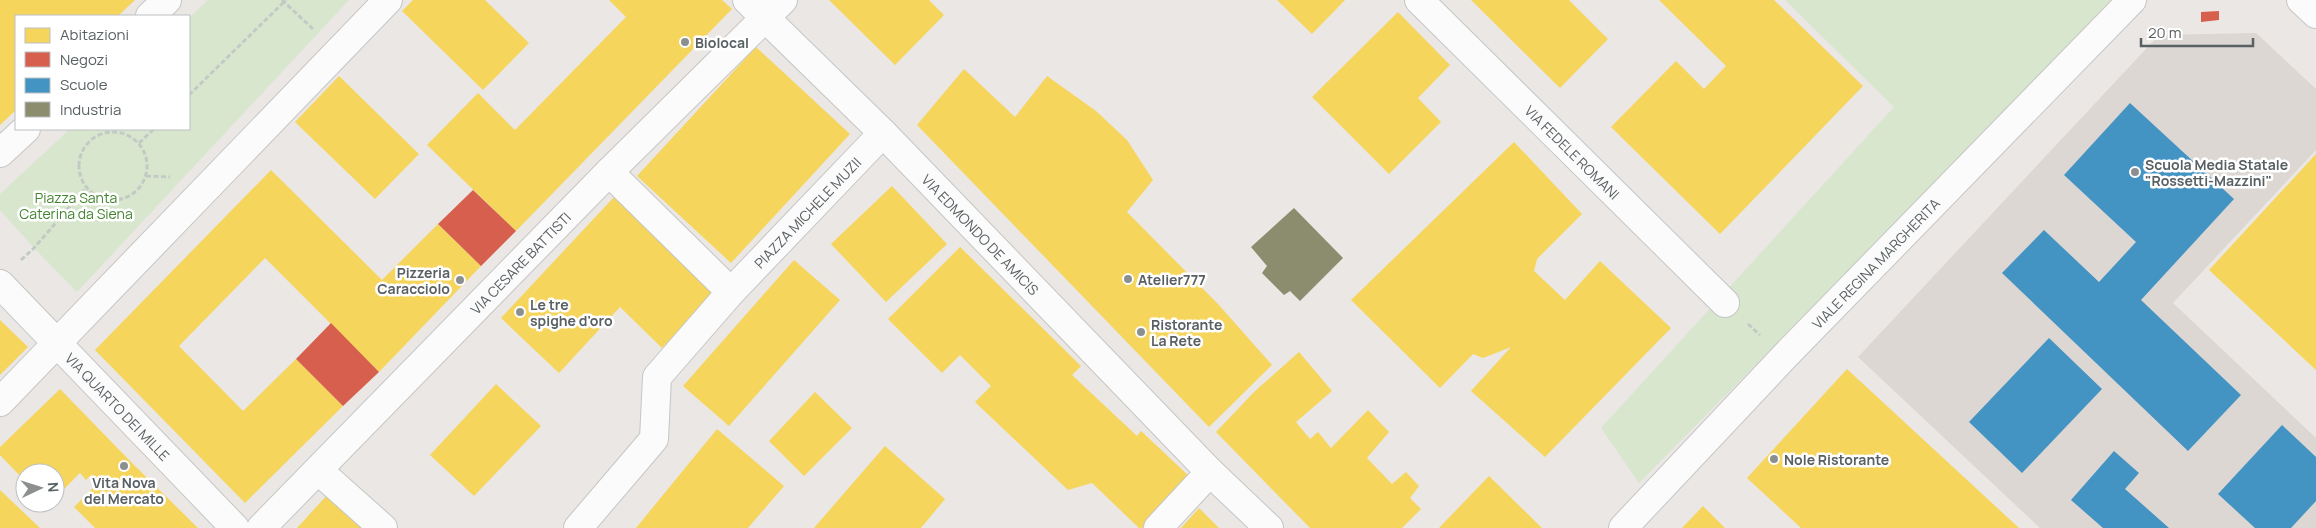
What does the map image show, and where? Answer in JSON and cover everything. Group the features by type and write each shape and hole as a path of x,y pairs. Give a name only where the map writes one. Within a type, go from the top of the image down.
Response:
{"street":[{"path":"151,15 167,0"},
{"path":"0,402 388,0"},
{"name":"VIA FEDELE ROMANI","path":"1419,0 1726,303"},
{"name":"VIALE REGINA MARGHERITA","path":"1623,528 1784,357 2132,0"},
{"path":"2301,0 2316,14"},
{"name":"VIA EDMONDO DE AMICIS","path":"765,6 883,133 1210,472 1269,528"},
{"name":"VIA CESARE BATTISTI","path":"261,528 319,471 609,172 765,6"},
{"path":"0,153 25,130"},
{"name":"PIAZZA MICHELE MUZII","path":"578,528 654,439 657,377 731,292 883,133"},
{"path":"609,172 731,292"},
{"name":"VIA QUARTO DEI MILLE","path":"0,284 235,528"},
{"path":"319,471 383,528"},
{"path":"1158,528 1210,472"}],"path":[{"path":"190,94 284,1 317,33"},
{"path":"108,130 130,136 139,143 145,153 146,176 141,187 132,195 122,200 110,201 98,198 86,188 78,172 78,161 82,150 88,142 108,130"},
{"path":"139,143 153,130"},
{"path":"34,248 86,188"},
{"path":"1726,303 1784,357"}],"shaded area":[{"path":"2256,33 2316,89 2316,150 2173,303 2316,438 2316,528 2040,528 1858,357 2159,35"}],"green space":[{"name":"Piazza Santa Caterina da Siena","path":"208,0 349,0 77,292 0,210 0,194 69,130 190,130 190,17"},
{"path":"1785,0 2115,0 1639,483 1601,428 1894,107"}],"building: Abitazioni":[{"path":"0,0 135,0 119,15 15,15 15,111 0,125"},
{"path":"413,0 485,0 529,43 483,90 402,11"},
{"path":"609,0 722,0 732,9 516,231 427,145 478,93 515,130 626,17"},
{"path":"829,0 929,0 944,15 895,65"},
{"path":"1277,0 1345,0 1312,34"},
{"path":"1471,0 1569,0 1608,39 1560,88"},
{"path":"1659,0 1774,0 1863,86 1720,234 1611,127 1676,61 1704,89 1726,66"},
{"path":"1398,12 1450,65 1418,98 1441,122 1389,174 1312,97"},
{"path":"756,47 850,134 731,263 637,176"},
{"path":"964,69 1015,117 1047,76 1096,111 1127,140 1153,180 1127,212 1218,304 1272,365 1209,427 917,125"},
{"path":"339,76 419,154 375,199 295,122"},
{"path":"1514,142 1582,214 1537,259 1534,271 1565,300 1600,261 1671,328 1545,457 1471,391 1511,347 1483,358 1473,354 1440,388 1351,300"},
{"path":"2316,154 2316,370 2209,270"},
{"path":"271,170 382,280 438,224 481,266 379,372 265,258 179,346 243,411 296,359 343,406 245,503 95,350"},
{"path":"892,186 947,244 886,302 831,244"},
{"path":"614,197 715,292 662,348 620,307 559,373 501,318"},
{"path":"960,247 1081,366 1072,375 1137,436 1141,431 1190,477 1142,528 1139,528 1092,483 1068,490 975,402 991,386 960,355 942,373 888,319"},
{"path":"794,260 840,300 729,426 683,386"},
{"path":"0,320 28,347 0,375"},
{"path":"1299,352 1332,391 1296,422 1310,439 1318,432 1331,448 1368,410 1389,432 1367,458 1392,484 1406,472 1419,486 1410,498 1421,509 1402,528 1310,528 1216,432 1255,391"},
{"path":"1847,369 2019,528 1801,528 1747,478"},
{"path":"496,384 541,426 474,496 430,455"},
{"path":"60,389 198,528 95,528 74,507 98,483 90,476 86,480 80,473 65,488 65,463 15,463 15,471 0,455 0,447"},
{"path":"815,392 852,428 804,476 769,441"},
{"path":"717,429 784,486 748,528 636,528"},
{"path":"885,446 945,499 921,528 814,528"},
{"path":"1489,476 1542,528 1439,528"},
{"path":"0,490 15,504 15,513 24,513 40,528 0,528"},
{"path":"329,493 368,528 297,528"},
{"path":"1703,506 1725,528 1682,528"},
{"path":"1199,508 1219,528 1181,528"}],"building: Negozi":[{"path":"2219,11 2219,20 2201,22 2201,12"},
{"path":"473,190 516,231 481,266 438,224"},
{"path":"331,323 379,372 343,406 296,359"}],"building: Scuole":[{"path":"2130,103 2234,199 2141,300 2241,395 2188,451 2002,273 2044,230 2099,282 2136,242 2064,175"},
{"path":"2049,338 2102,389 2022,473 1969,422"},
{"path":"2282,425 2316,457 2316,501 2291,528 2255,528 2218,494"},
{"path":"2114,451 2139,473 2125,489 2169,528 2103,528 2071,500"}],"building: Industria":[{"path":"1294,208 1343,258 1300,301 1290,291 1284,295 1262,273 1267,266 1251,247"}],"place":[{"name":"Biolocal","path":"685,42"},
{"name":"Scuola Media Statale \"Rossetti-Mazzini\"","path":"2135,172"},
{"name":"Atelier777","path":"1128,279"},
{"name":"Pizzeria Caracciolo","path":"460,280"},
{"name":"Le tre spighe d'oro","path":"520,312"},
{"name":"Ristorante La Rete","path":"1141,332"},
{"name":"Nole Ristorante","path":"1774,459"},
{"name":"Vita Nova del Mercato","path":"124,466"}]}
